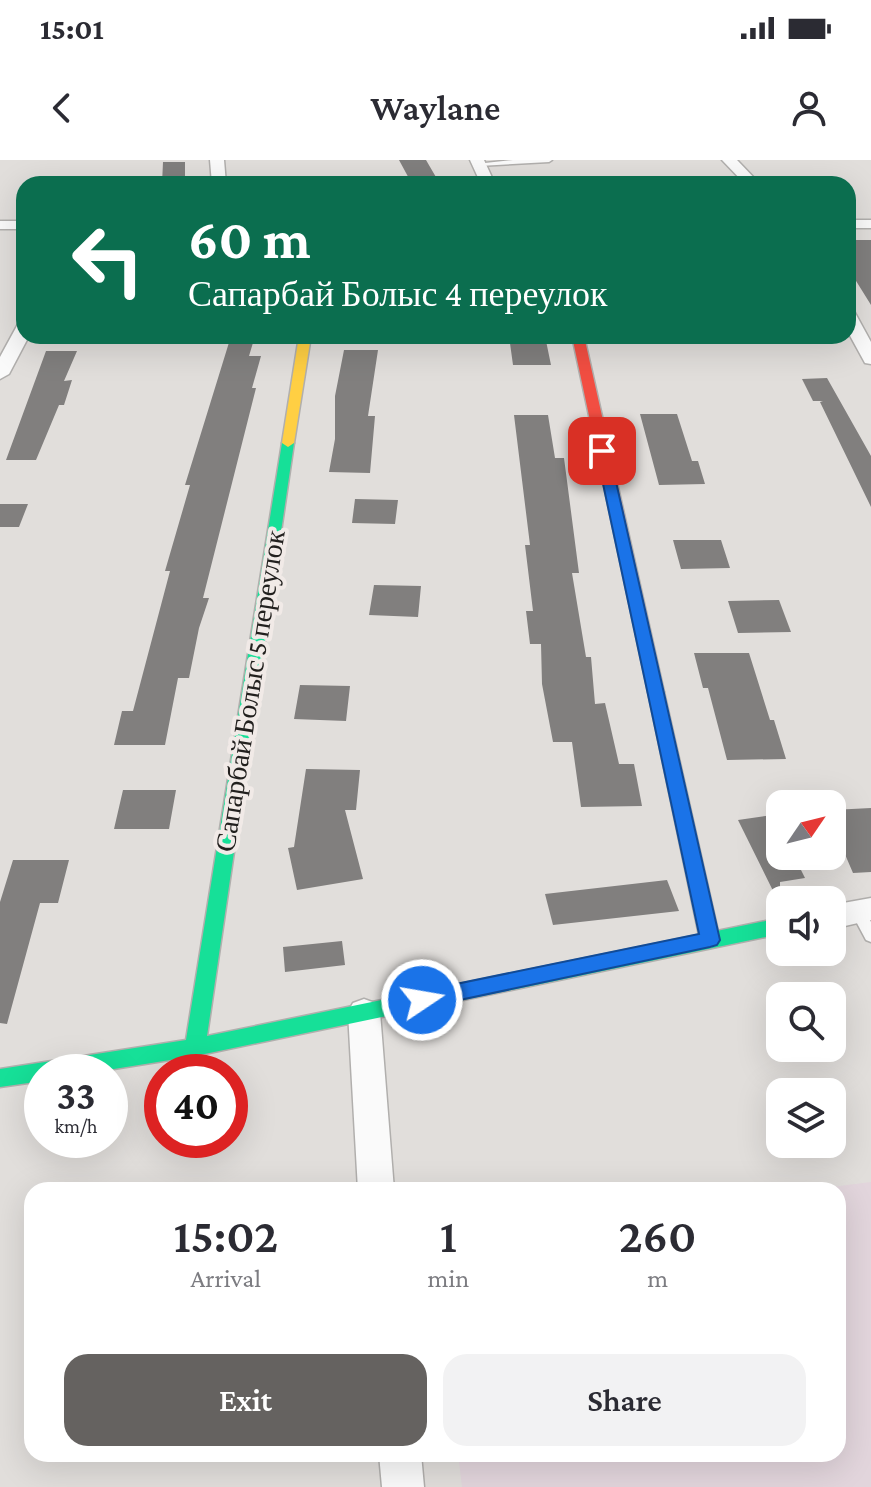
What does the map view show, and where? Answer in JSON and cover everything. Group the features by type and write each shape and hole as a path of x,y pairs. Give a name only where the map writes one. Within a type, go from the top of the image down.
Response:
{"street":[{"path":"729,160 745,176"},
{"path":"856,330 871,359"},
{"path":"0,374 16,343"},
{"name":"Сапарбай Болыс 5 переулок","path":"195,1047 304,344"},
{"path":"580,344 710,940"},
{"path":"0,1078 195,1047 766,929"},
{"path":"364,1012 375,1182"},
{"path":"401,1462 403,1487"}],"lane":[{"path":"478,162 549,160"}],"shaded area":[{"path":"871,1182 871,1487 462,1487 459,1462 846,1462 846,1185"}],"building":[{"path":"399,160 426,160 435,176 408,176"},
{"path":"163,162 185,162 185,176 162,176"},
{"path":"856,240 871,240 871,305 856,281"},
{"path":"229,344 253,344 249,356 261,356 252,388 256,388 203,598 209,598 199,628 189,678 178,678 165,745 114,745 122,711 133,711 170,571 165,571 190,485 185,485"},
{"path":"510,344 547,344 551,365 513,365"},
{"path":"344,350 378,350 368,416 375,416 370,473 329,472 335,439 335,396"},
{"path":"46,351 77,351 64,381 72,380 64,405 59,405 36,460 6,460"},
{"path":"827,378 871,456 871,507 820,402 823,401 813,401 802,379"},
{"path":"640,414 677,414 692,461 698,461 705,484 659,485"},
{"path":"514,415 548,415 555,458 564,458 579,573 572,573 586,657 591,657 595,704 605,703 619,764 634,764 642,806 581,807 572,742 553,742 542,684 541,644 530,644 526,611 533,611 525,545 530,545"},
{"path":"355,499 398,500 395,524 352,523"},
{"path":"0,504 28,504 19,527 0,527"},
{"path":"673,540 721,540 730,568 681,569"},
{"path":"374,585 421,586 418,617 369,615"},
{"path":"779,600 791,632 738,633 728,601"},
{"path":"694,653 749,653 786,759 727,760 708,688 703,688"},
{"path":"300,685 350,686 346,721 294,719"},
{"path":"306,769 360,770 356,810 345,810 363,879 297,890 288,848 294,847"},
{"path":"123,790 176,790 169,829 114,829"},
{"path":"871,808 871,872 853,873 846,857 846,809"},
{"path":"766,816 766,870 801,870 805,878 771,886 738,820"},
{"path":"13,860 69,860 58,903 40,903 7,1024 0,1023 0,902"},
{"path":"667,880 679,911 553,925 545,894"},
{"path":"342,941 345,965 285,972 283,947"}],"traffic: fast":[{"path":"195,1047 288,443"},
{"path":"0,1078 195,1047 766,929"}],"traffic: slow":[{"path":"288,443 304,344"},
{"path":"656,692 710,940"}],"traffic: jam":[{"path":"580,344 656,692"}],"route":[{"path":"422,1000 710,940 602,451"}]}
